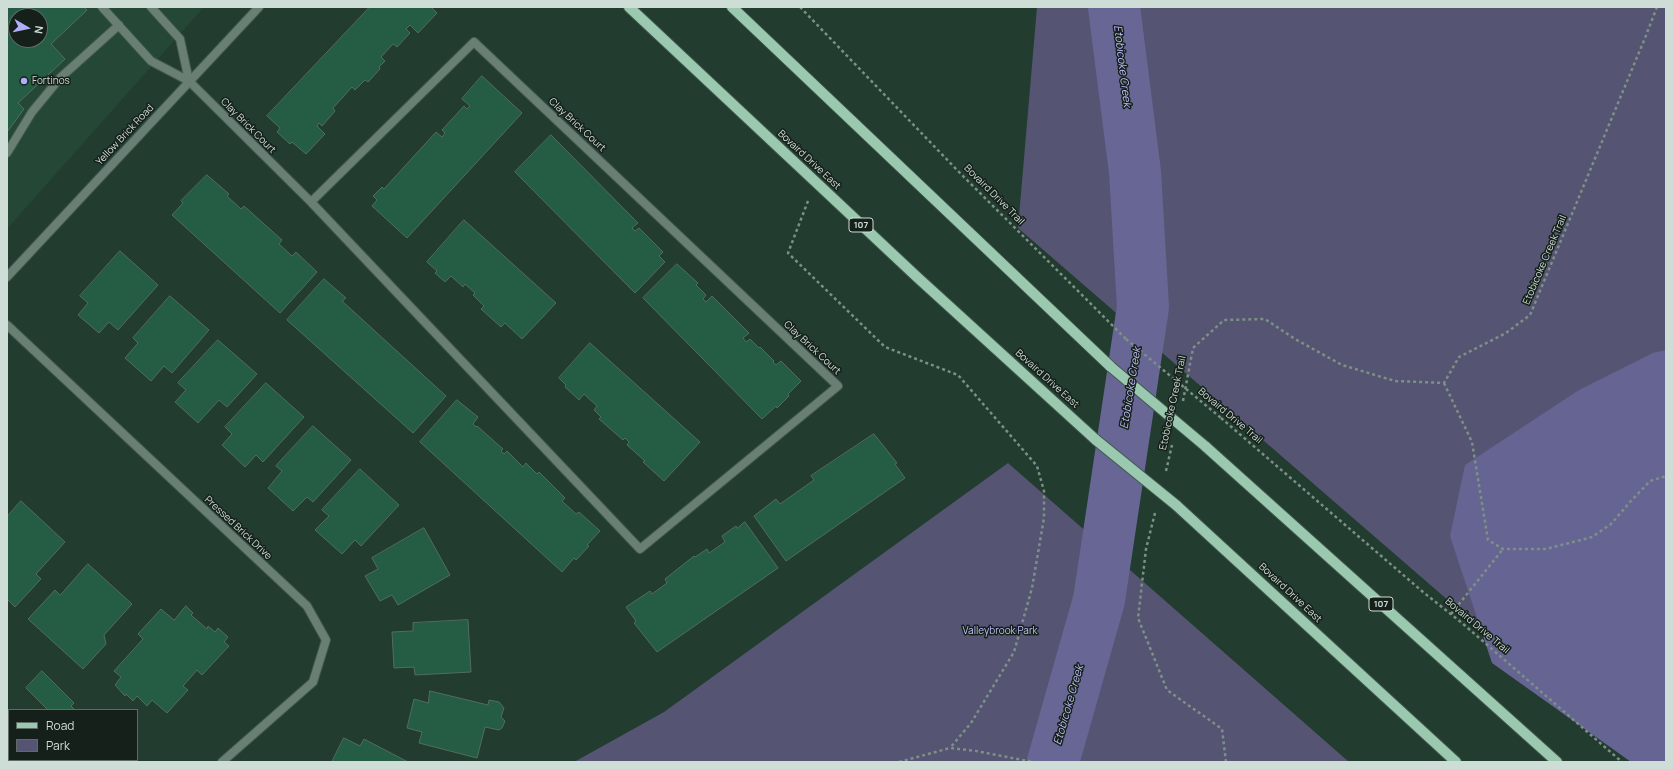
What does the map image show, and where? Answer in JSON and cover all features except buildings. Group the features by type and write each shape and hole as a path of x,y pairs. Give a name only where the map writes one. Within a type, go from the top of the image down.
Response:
{"main road":[{"name":"Bovaird Drive East","path":"628,7 917,277 1096,440 1176,505 1456,762"},
{"name":"107","path":"732,7 1111,367 1205,446 1557,762"}],"street":[{"name":"Clay Brick Court","path":"102,7 151,61 189,81 311,202 640,549 838,386 474,42 311,202"},
{"path":"151,7 180,39 189,81"},
{"name":"Yellow Brick Road","path":"7,276 259,7"},
{"path":"7,152 32,112 60,78 119,25"},
{"name":"Pressed Brick Drive","path":"7,325 307,606 326,640 313,682 222,762"}],"path":[{"name":"Bovaird Drive Trail","path":"800,7 958,171 1126,339 1451,614 1622,762"},
{"name":"Etobicoke Creek Trail","path":"1183,402 1193,348 1224,320 1265,319 1295,339 1342,365 1395,381 1444,383 1459,357 1506,333 1530,315 1657,7"},
{"path":"815,182 788,253 886,346 958,374 1037,466 1044,491 1044,518 1032,588 1014,652 971,723 950,748"},
{"path":"1444,383 1472,442 1488,540 1502,549 1546,549 1592,537 1611,524 1650,481 1666,476"},
{"name":"Etobicoke Creek Trail","path":"1166,472 1173,441"},
{"path":"1156,510 1146,549 1138,618 1167,690 1222,729 1226,762"},
{"path":"1451,614 1502,549"},
{"path":"899,762 950,748 976,751 1033,762"}],"shaded area":[{"path":"7,7 204,7 7,229"},
{"path":"1666,350 1666,762 1631,762 1492,663 1450,536 1465,465 1579,390 1653,353"}],"green space":[{"path":"1037,7 1666,7 1666,762 1576,711 1018,228"},
{"name":"Valleybrook Park","path":"1008,463 1349,762 574,762 664,712"}],"waterway":[{"name":"Etobicoke Creek","path":"1053,762 1099,600 1143,307 1135,172 1114,7"}],"place":[{"name":"Fortinos","path":"24,81"}]}
